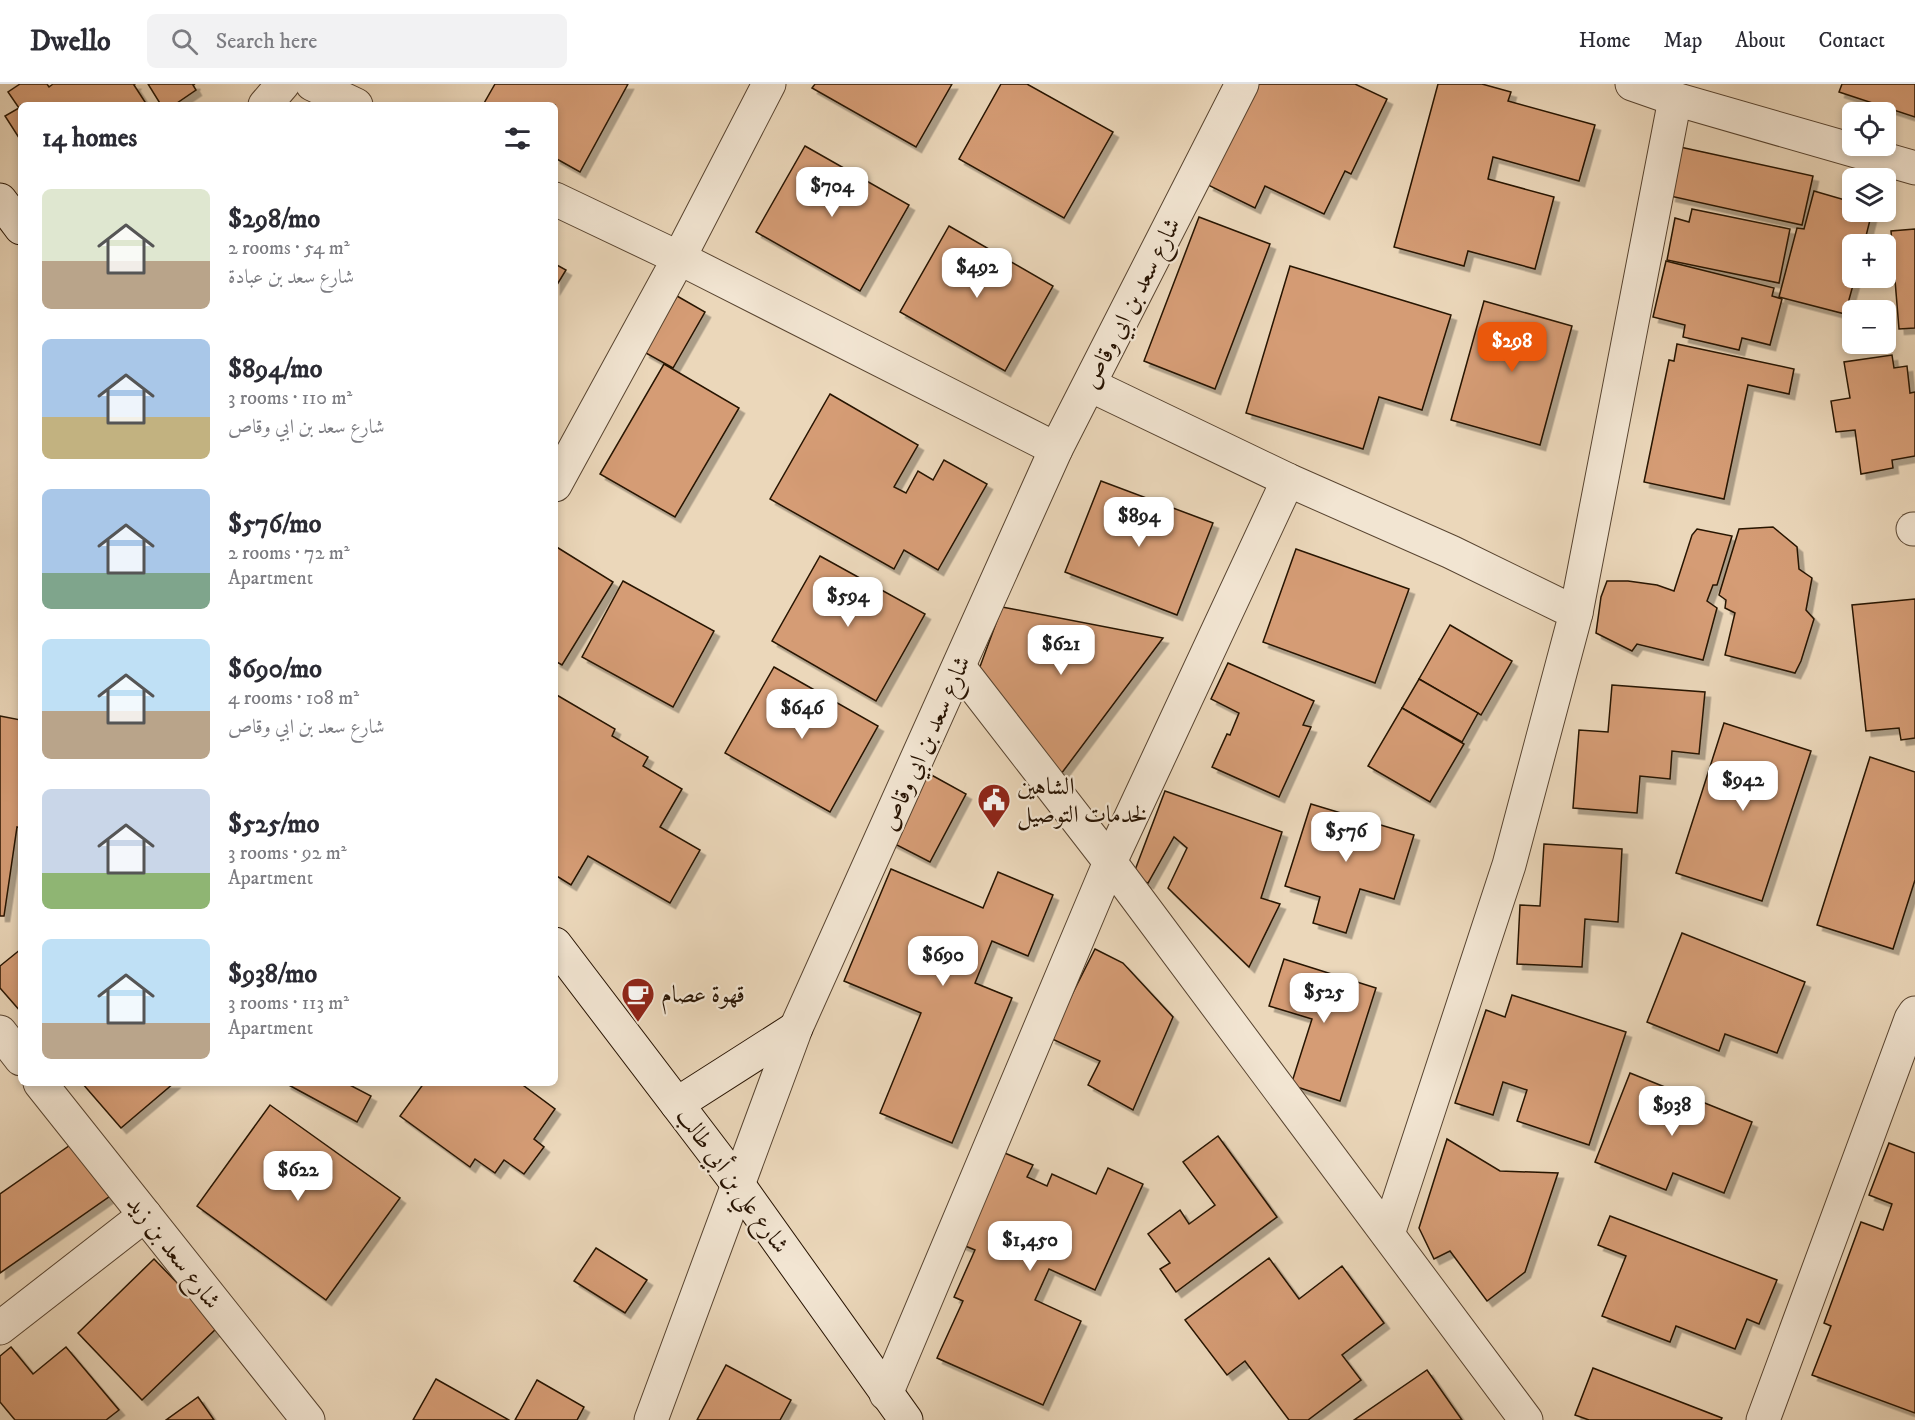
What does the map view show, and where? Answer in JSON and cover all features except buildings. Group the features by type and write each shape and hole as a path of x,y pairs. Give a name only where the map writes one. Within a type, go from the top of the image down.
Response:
{"street":[{"path":"268,102 283,84"},
{"path":"312,84 350,102"},
{"path":"558,479 679,258 769,84"},
{"name":"شارع سعد بن ابي وقاص","path":"651,1420 796,1028 1056,449 1242,84"},
{"path":"1632,84 1675,99 1915,168"},
{"path":"1388,1234 1509,865 1576,612 1675,99"},
{"path":"0,200 18,224"},
{"path":"558,200 679,258 1056,449"},
{"path":"1090,385 1288,480 1451,552 1576,612"},
{"path":"886,1394 1110,862 1288,480"},
{"path":"959,667 1110,862 1526,1420"},
{"name":"شارع علي بن أبي طالب","path":"558,948 738,1183 906,1420"},
{"path":"1763,1420 1906,1030 1915,1013"},
{"path":"677,1104 796,1028"},
{"path":"0,1032 18,1055"},
{"name":"شارع سعد بن زيد","path":"42,1086 308,1420"},
{"path":"0,1328 145,1215"}],"place":[{"name":"الشاهين لخدمات التوصيل","path":"994,829"},
{"name":"قهوة عصام","path":"638,1023"}]}
